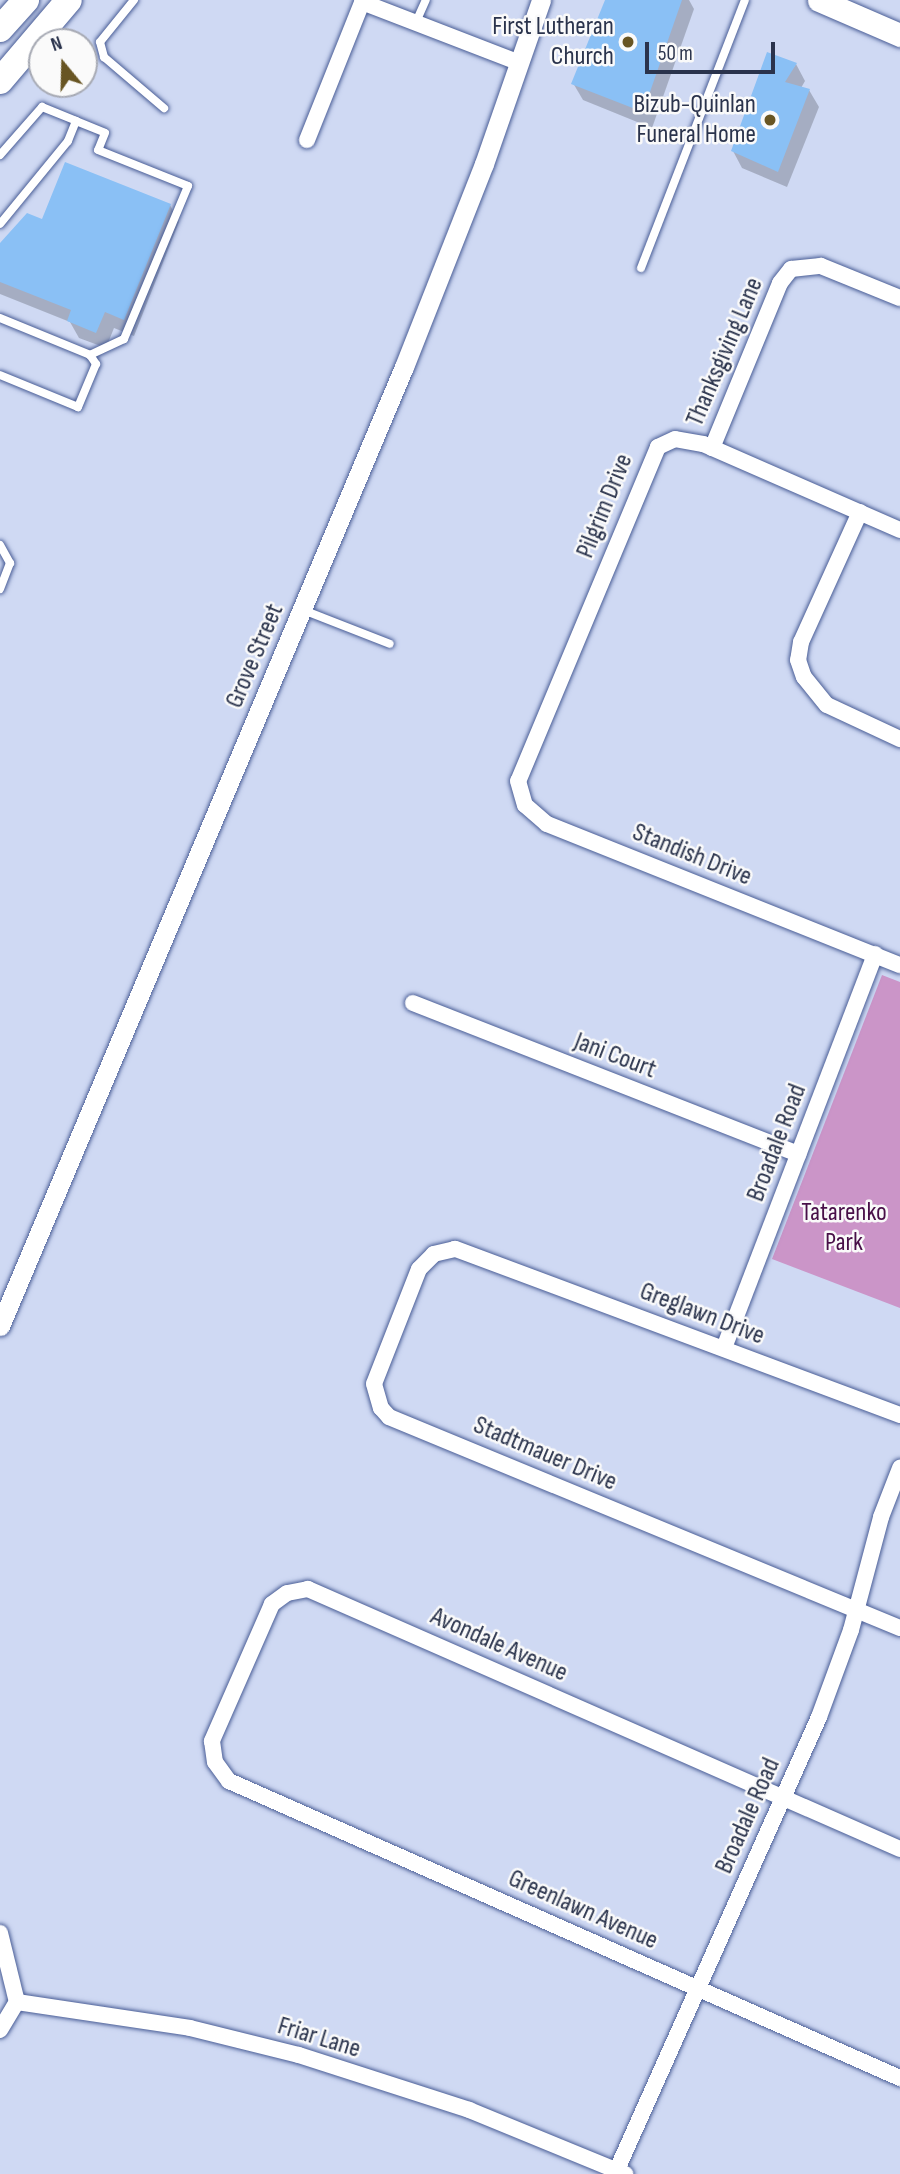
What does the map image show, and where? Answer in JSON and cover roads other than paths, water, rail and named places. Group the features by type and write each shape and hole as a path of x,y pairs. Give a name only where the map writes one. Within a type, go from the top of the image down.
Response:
{"highway":[{"path":"0,29 26,0"},
{"path":"0,81 69,0"}],"main road":[{"path":"826,1 900,35"}],"street":[{"name":"Grove Street","path":"0,1326 11,1290 303,610 404,367 520,64 541,0"},
{"path":"307,140 363,1 520,64"},
{"name":"Thanksgiving Lane","path":"712,448 779,283 791,269 821,266 900,298"},
{"name":"Pilgrim Drive","path":"530,750 653,455 676,439 712,448 900,530"},
{"path":"860,512 801,642 798,660 814,692 827,705 900,739"},
{"name":"Standish Drive","path":"530,750 518,781 521,795 530,811 547,824 900,965"},
{"name":"Broadale Road","path":"724,1348 875,954"},
{"name":"Jani Court","path":"413,1003 798,1154"},
{"name":"Stadtmauer Drive","path":"487,1258 467,1250 444,1250 419,1269 376,1371 376,1397 389,1417 900,1628"},
{"name":"Greglawn Drive","path":"487,1258 900,1415"},
{"name":"Broadale Road","path":"619,2173 819,1717 856,1610 881,1517 900,1468"},
{"name":"Avondale Avenue","path":"246,1788 220,1772 212,1741 272,1604 287,1593 308,1589 900,1849"},
{"name":"Greenlawn Avenue","path":"246,1788 900,2078"},
{"path":"0,1933 17,2002 0,2030"},
{"name":"Friar Lane","path":"17,2002 190,2028 299,2056 469,2110 619,2173"}],"lane":[{"path":"134,0 100,42 104,57 164,108"},
{"path":"416,22 426,0"},
{"path":"640,268 746,0"},
{"path":"0,155 42,107 105,133 98,150 188,186 124,339 90,355 0,318"},
{"path":"0,224 68,141 76,121"},
{"path":"0,375 78,407 95,371 90,355"},
{"path":"0,545 10,563 0,589"},
{"path":"303,610 390,644"}],"place":[{"name":"First Lutheran Church","path":"628,42"},
{"name":"Bizub-Quinlan Funeral Home","path":"770,120"}],"park label":[{"name":"Tatarenko Park","path":"844,1228"}]}
